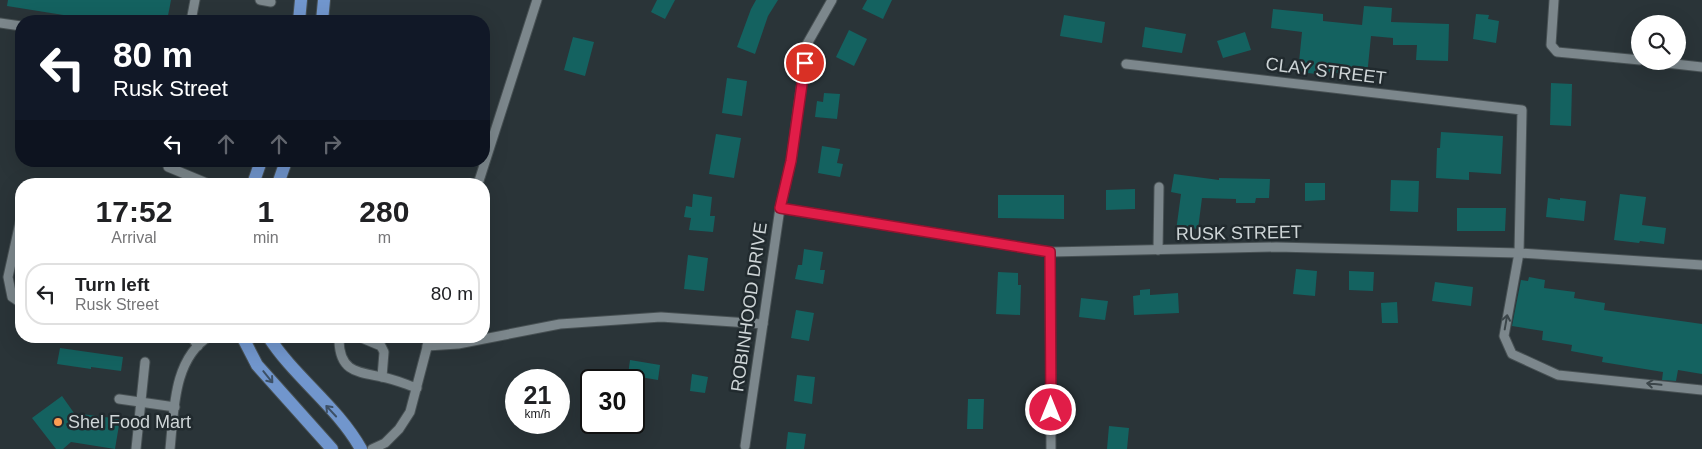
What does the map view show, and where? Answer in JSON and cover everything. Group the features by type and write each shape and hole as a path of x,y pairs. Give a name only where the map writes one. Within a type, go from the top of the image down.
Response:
{"main road":[{"path":"299,15 300,0"},
{"path":"323,15 324,0"},
{"path":"245,343 262,370 332,449"},
{"path":"273,343 292,368 344,424 361,449"}],"street":[{"path":"192,15 195,0"},
{"path":"260,0 271,2"},
{"path":"490,147 537,0"},
{"name":"ROBINHOOD DRIVE","path":"745,446 780,208 791,161 807,44 832,0"},
{"path":"1554,0 1551,45 1557,52 1631,59"},
{"path":"0,23 15,25"},
{"name":"CLAY STREET","path":"1126,64 1522,110 1519,254"},
{"path":"1686,65 1702,67"},
{"path":"168,167 195,178"},
{"path":"1158,250 1159,187"},
{"name":"RUSK STREET","path":"780,208 1050,252 1276,247 1519,254 1702,265"},
{"path":"15,246 8,278 12,297 15,299"},
{"path":"1050,252 1051,449"},
{"path":"1519,254 1504,336 1512,354 1558,375 1702,390"},
{"path":"490,338 560,324 662,316 763,324"},
{"path":"170,449 181,376 187,360 202,343"},
{"path":"339,343 340,352 348,367 369,376 382,376 416,388"},
{"path":"374,343 381,346 384,352 382,376"},
{"path":"372,449 385,443 399,429 410,412 428,343"},
{"path":"427,346 463,343"},
{"path":"136,449 145,362"},
{"path":"119,399 175,407"}],"building":[{"path":"8,0 171,0 168,15 63,15 7,6"},
{"path":"657,0 675,0 665,19 651,12"},
{"path":"756,0 778,0 768,16 755,54 737,47"},
{"path":"867,0 892,0 883,19 862,9"},
{"path":"1364,6 1392,8 1391,22 1449,24 1448,61 1416,60 1417,45 1393,45 1393,38 1371,36 1367,76 1326,72 1326,75 1298,72 1302,32 1271,28 1273,9 1323,14 1323,21 1362,25"},
{"path":"1476,14 1489,15 1488,19 1499,21 1496,43 1473,39"},
{"path":"1064,15 1105,22 1102,43 1060,36"},
{"path":"1145,27 1186,34 1182,53 1142,47"},
{"path":"849,30 867,39 854,66 836,57"},
{"path":"1245,32 1251,50 1223,58 1217,41"},
{"path":"573,37 594,42 585,76 564,70"},
{"path":"727,78 747,81 742,116 722,113"},
{"path":"1551,83 1572,84 1571,126 1550,125"},
{"path":"824,93 840,94 837,119 815,117 817,101 823,102"},
{"path":"1441,132 1503,136 1501,174 1469,172 1469,180 1436,178 1437,148 1440,148"},
{"path":"716,134 741,138 734,178 709,174"},
{"path":"822,146 840,149 837,163 843,164 840,177 818,173"},
{"path":"1174,174 1219,180 1219,178 1270,179 1269,198 1256,198 1255,203 1236,203 1236,199 1202,198 1198,229 1190,228 1189,233 1176,231 1181,194 1171,192"},
{"path":"1391,180 1419,181 1418,212 1390,211"},
{"path":"1305,183 1325,183 1325,200 1305,201"},
{"path":"1135,189 1135,209 1106,210 1106,190"},
{"path":"693,194 712,197 710,216 715,216 713,232 689,230 691,218 684,217 686,206 692,207"},
{"path":"1620,194 1646,197 1642,225 1666,228 1664,244 1614,240"},
{"path":"998,195 1064,195 1064,219 998,218"},
{"path":"1548,198 1586,201 1584,221 1546,217"},
{"path":"1457,208 1506,208 1505,231 1457,231"},
{"path":"804,249 823,252 820,270 825,270 823,284 795,279 798,265 802,265"},
{"path":"688,255 708,258 704,291 684,289"},
{"path":"1296,269 1317,271 1315,296 1293,294"},
{"path":"1349,271 1374,272 1373,291 1349,290"},
{"path":"998,272 1018,273 1018,285 1021,285 1020,315 996,314"},
{"path":"1529,277 1545,280 1544,288 1575,292 1574,298 1605,303 1604,310 1702,324 1702,374 1678,370 1676,381 1662,380 1663,372 1602,362 1603,357 1571,351 1572,345 1542,340 1543,331 1512,326 1521,280 1528,281"},
{"path":"1435,282 1473,287 1471,306 1432,301"},
{"path":"1150,289 1150,295 1178,293 1179,313 1134,315 1133,296 1140,295 1140,290"},
{"path":"1081,298 1108,301 1105,320 1079,317"},
{"path":"1397,302 1398,323 1382,323 1381,303"},
{"path":"796,310 814,313 809,341 791,338"},
{"path":"60,348 123,357 121,371 57,364"},
{"path":"630,360 660,365 658,380 645,378 645,369 629,369"},
{"path":"692,374 708,377 705,393 690,391"},
{"path":"797,375 815,377 812,404 794,401"},
{"path":"62,396 74,413 120,419 115,449 71,442 63,449 56,449 32,418"},
{"path":"968,399 984,399 983,429 967,429"},
{"path":"1109,426 1129,428 1127,449 1107,449"},
{"path":"788,432 806,434 804,449 786,449"}],"place":[{"name":"Shel Food Mart","path":"58,422"}],"route":[{"path":"805,63 791,161 780,208 1050,252 1051,410"}]}
